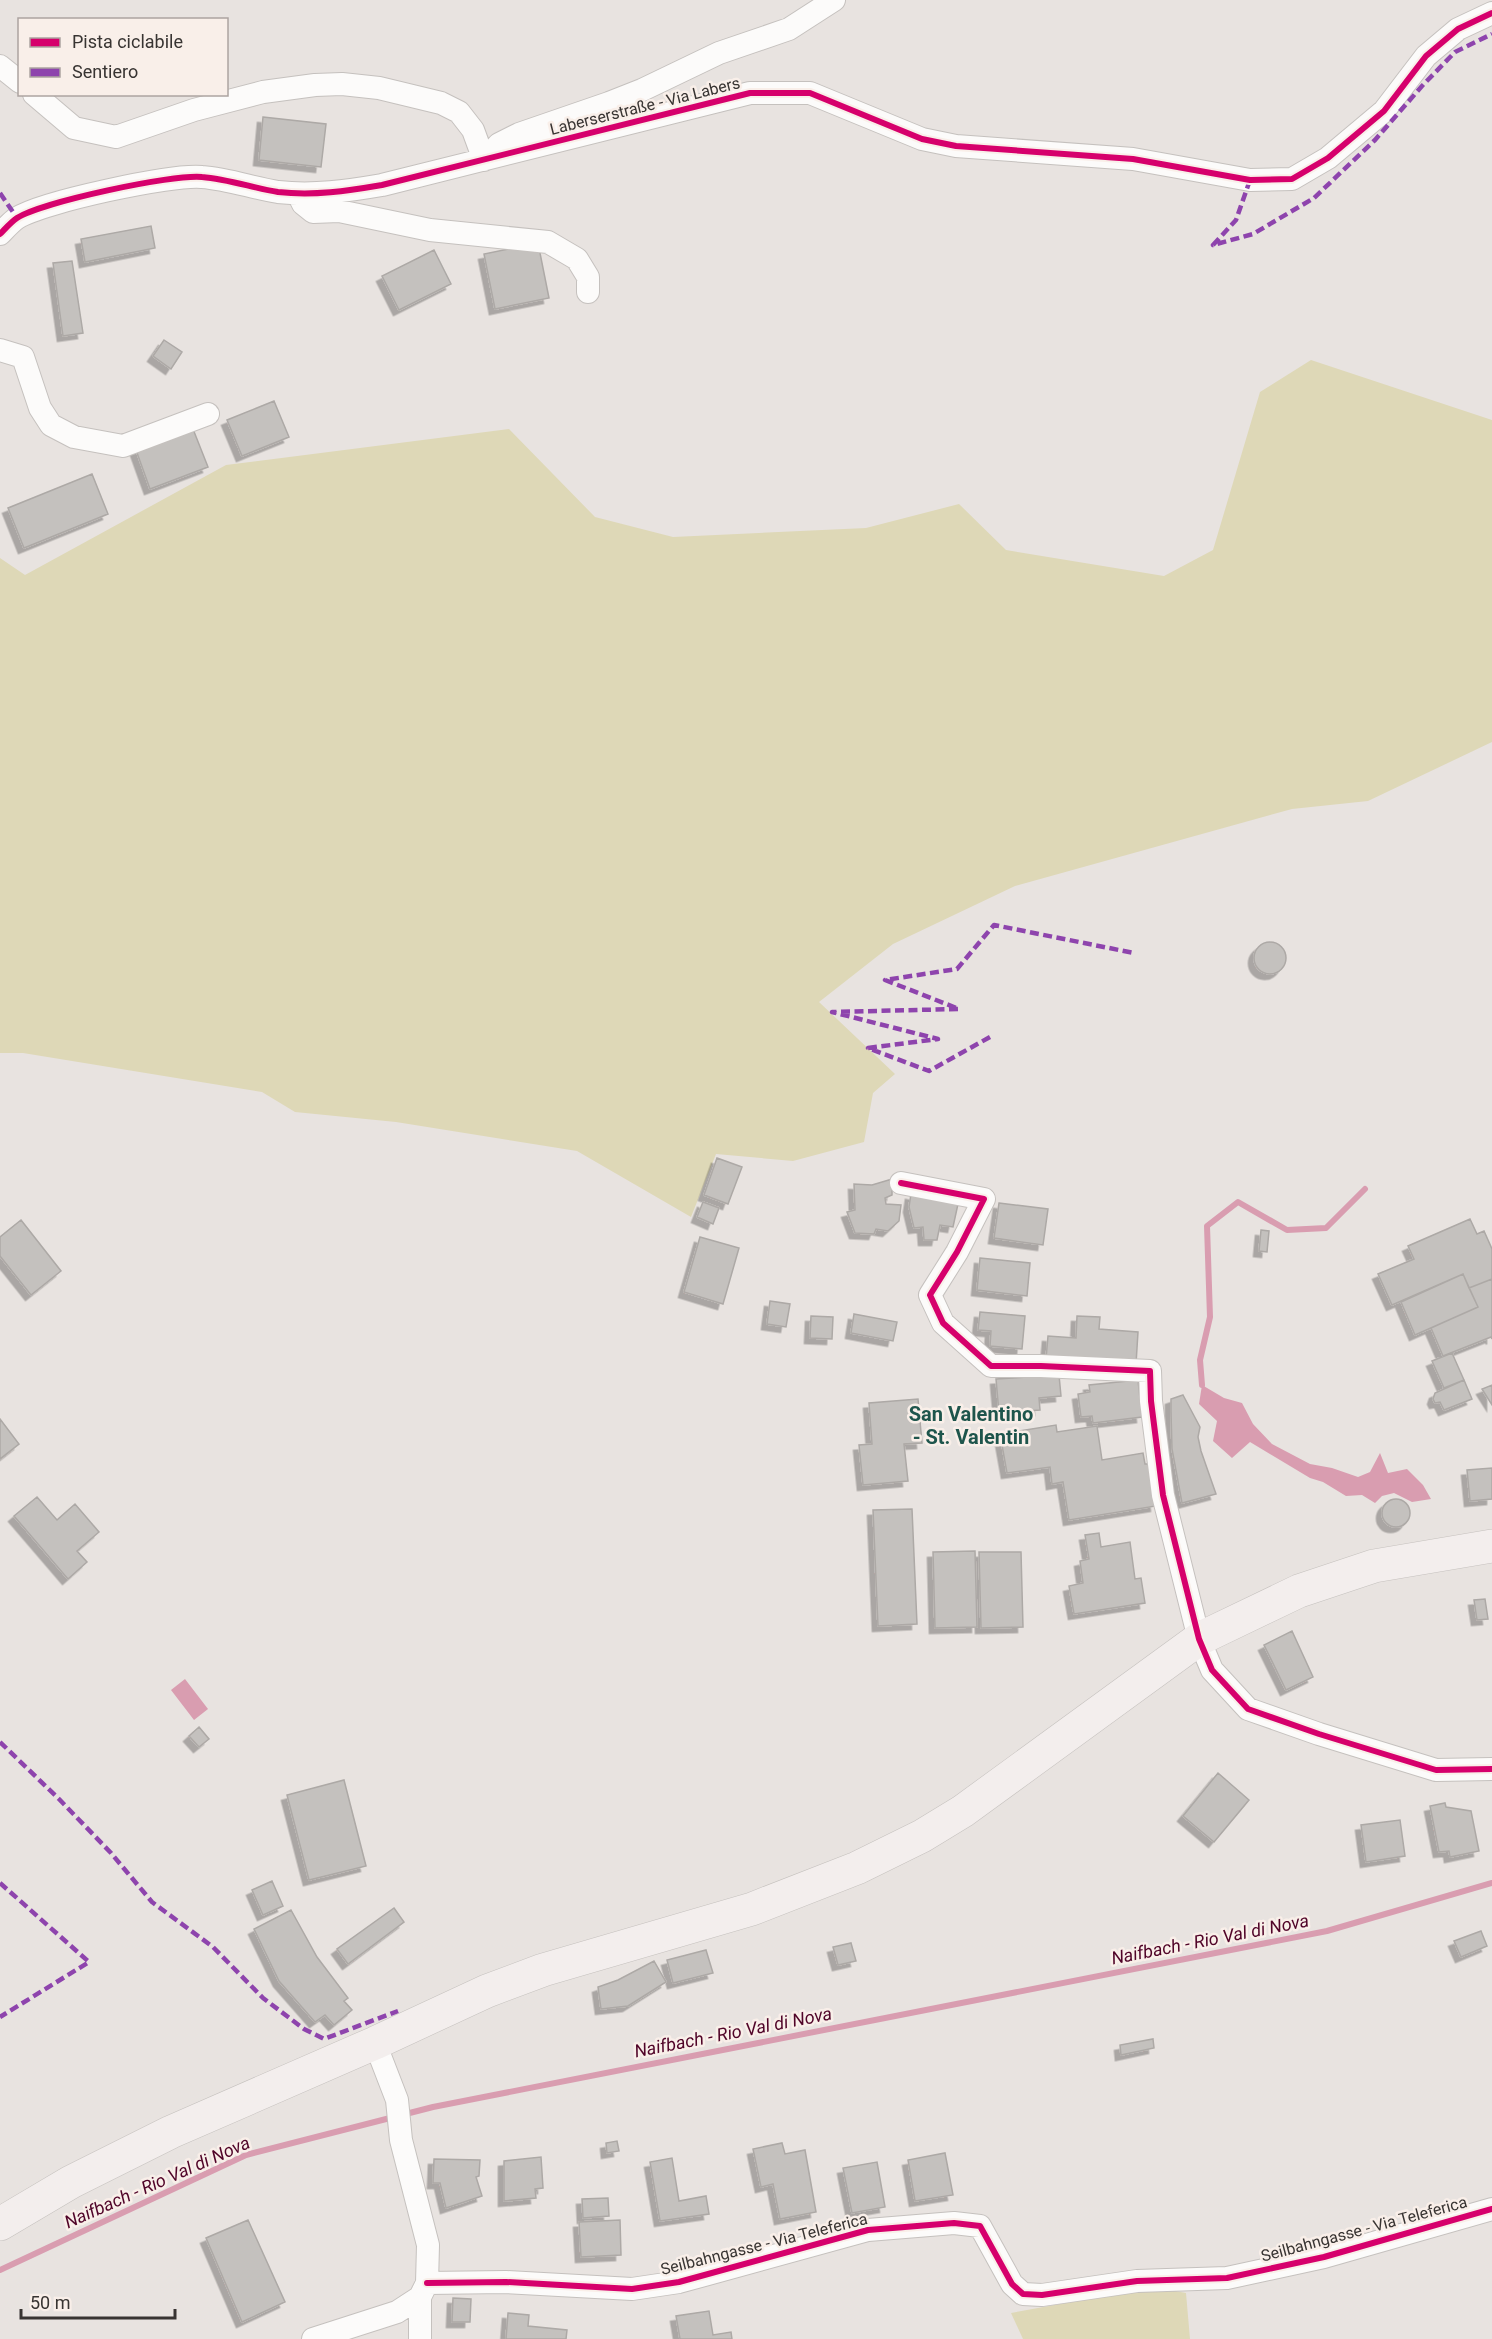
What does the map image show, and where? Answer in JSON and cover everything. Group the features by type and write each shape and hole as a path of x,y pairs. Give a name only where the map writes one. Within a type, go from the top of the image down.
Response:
{"main road":[{"path":"0,2224 71,2182 171,2132 375,2043 487,1991 543,1970 752,1910 866,1863 922,1836 963,1811 1199,1639 1299,1591 1363,1569 1492,1546"}],"street":[{"path":"36,96 74,128 116,137 194,110 263,92 333,85 379,88 441,104 459,112 473,130 484,160 499,144 519,134 609,103 642,90 719,53 789,29 834,0"},
{"name":"Laberserstraße - Via Labers","path":"0,234 17,218 42,209 139,184 201,177 276,192 298,194 337,192 382,185 750,93 810,93 922,139 956,146 1133,159 1250,180 1292,179 1328,158 1384,111 1426,56 1458,29 1492,13"},
{"path":"0,66 18,80"},
{"path":"298,194 303,204 313,212 339,211 430,230 548,242 577,259 588,277 588,292"},
{"path":"0,350 23,357 40,408 51,425 74,437 123,446 208,414"},
{"path":"901,1183 984,1199 957,1252 930,1294 943,1323 990,1366 1150,1371 1151,1401 1163,1495 1199,1639 1212,1670 1248,1709 1319,1734 1436,1770 1492,1769"},
{"path":"375,2043 397,2100 401,2140 428,2245 420,2339"},
{"name":"Seilbahngasse - Via Teleferica","path":"423,2290 506,2282 632,2289 679,2282 868,2230 954,2223 980,2226 1012,2284 1023,2294 1042,2295 1137,2281 1227,2278 1324,2257 1492,2209"},
{"path":"313,2339 397,2312 423,2290"}],"shaded area":[{"path":"1311,360 1492,420 1492,742 1368,801 1292,809 1015,886 893,944 819,1002 895,1074 873,1093 864,1142 793,1161 716,1154 691,1217 577,1151 396,1122 295,1112 262,1092 23,1053 0,1053 0,558 25,575 226,465 509,429 595,517 673,537 866,528 959,504 1006,550 1164,576 1213,550 1260,392"},
{"path":"1202,1385 1224,1398 1242,1403 1253,1424 1272,1444 1310,1464 1332,1468 1358,1477 1370,1472 1380,1453 1388,1473 1407,1469 1423,1485 1431,1499 1412,1502 1394,1493 1382,1496 1375,1503 1362,1495 1346,1496 1323,1482 1310,1478 1250,1442 1232,1458 1213,1441 1217,1421 1199,1404"},
{"path":"185,1679 208,1709 194,1720 171,1690"},
{"path":"1153,2287 1186,2293 1190,2339 1023,2339 1011,2313"}],"building":[{"path":"263,117 326,124 321,167 259,160"},
{"path":"151,226 155,248 85,262 81,239"},
{"path":"538,243 549,298 495,309 484,254"},
{"path":"434,250 451,284 399,310 382,276"},
{"path":"72,261 83,333 63,336 53,263"},
{"path":"164,340 182,352 171,369 153,356"},
{"path":"274,401 289,437 242,456 227,420"},
{"path":"193,429 208,467 150,489 136,450"},
{"path":"92,474 108,514 24,548 8,508"},
{"path":"1270,942 1281,947 1286,958 1281,969 1270,974 1259,969 1254,958 1259,947"},
{"path":"717,1158 742,1167 728,1204 704,1195"},
{"path":"892,1179 892,1195 885,1198 886,1204 901,1205 899,1221 888,1231 876,1229 874,1234 855,1233 847,1212 855,1210 854,1184 872,1185"},
{"path":"911,1194 958,1204 953,1227 940,1225 937,1240 924,1240 923,1227 914,1228 909,1207"},
{"path":"703,1202 719,1208 713,1224 697,1217"},
{"path":"999,1203 1048,1209 1043,1245 994,1238"},
{"path":"1470,1219 1477,1234 1484,1231 1492,1249 1492,1279 1469,1288 1463,1274 1392,1305 1378,1274 1414,1259 1408,1246"},
{"path":"21,1220 61,1271 31,1295 0,1256 0,1237"},
{"path":"1261,1230 1269,1231 1267,1252 1259,1251"},
{"path":"700,1237 739,1248 723,1304 684,1292"},
{"path":"980,1258 1030,1263 1027,1296 977,1290"},
{"path":"1463,1274 1478,1307 1415,1335 1401,1302"},
{"path":"1492,1279 1492,1339 1491,1337 1443,1356 1431,1328 1478,1307 1469,1288"},
{"path":"770,1301 790,1304 786,1327 767,1324"},
{"path":"980,1312 1025,1316 1022,1349 990,1346 991,1331 978,1330"},
{"path":"854,1314 897,1322 893,1341 851,1333"},
{"path":"811,1316 833,1317 832,1339 810,1338"},
{"path":"1077,1316 1100,1317 1099,1329 1138,1332 1136,1364 1046,1359 1048,1336 1076,1338"},
{"path":"1452,1353 1464,1380 1444,1388 1432,1361"},
{"path":"1059,1375 1061,1396 1039,1398 1040,1410 999,1413 996,1379"},
{"path":"1138,1380 1142,1417 1093,1423 1092,1416 1081,1417 1078,1394 1090,1392 1089,1385"},
{"path":"1464,1380 1472,1399 1444,1410 1440,1402 1435,1403 1433,1399 1435,1393"},
{"path":"1492,1385 1492,1405 1482,1389"},
{"path":"1183,1395 1200,1427 1198,1437 1201,1451 1216,1494 1182,1503 1172,1449 1171,1399"},
{"path":"918,1399 922,1443 904,1444 908,1481 863,1485 859,1445 872,1444 869,1403"},
{"path":"0,1419 19,1444 0,1459"},
{"path":"1056,1425 1057,1432 1097,1426 1102,1460 1143,1453 1145,1464 1150,1464 1156,1506 1069,1520 1063,1482 1052,1484 1050,1467 1007,1473 1000,1434"},
{"path":"1492,1468 1492,1499 1470,1501 1467,1470"},
{"path":"37,1497 57,1520 75,1504 99,1532 77,1551 87,1562 68,1579 14,1516"},
{"path":"1396,1499 1406,1503 1410,1513 1406,1523 1396,1527 1386,1523 1382,1513 1386,1503"},
{"path":"912,1509 917,1624 878,1626 873,1510"},
{"path":"1099,1533 1101,1547 1130,1542 1135,1579 1141,1578 1145,1603 1074,1614 1069,1586 1083,1583 1080,1561 1089,1559 1085,1535"},
{"path":"975,1551 977,1627 935,1628 933,1552"},
{"path":"979,1552 1021,1552 1023,1627 981,1628"},
{"path":"1485,1599 1488,1619 1477,1620 1474,1600"},
{"path":"1292,1631 1313,1677 1286,1690 1264,1645"},
{"path":"199,1727 209,1739 199,1747 189,1736"},
{"path":"1218,1773 1249,1800 1214,1842 1183,1816"},
{"path":"344,1780 366,1866 309,1880 287,1795"},
{"path":"1445,1803 1446,1807 1471,1811 1479,1851 1450,1857 1449,1851 1439,1852 1430,1806"},
{"path":"1400,1820 1405,1856 1366,1862 1361,1825"},
{"path":"272,1881 283,1906 263,1915 252,1890"},
{"path":"394,1908 404,1922 348,1964 337,1949"},
{"path":"291,1910 317,1957 348,1998 344,2001 352,2010 334,2025 325,2015 315,2022 279,1981 254,1929"},
{"path":"1481,1931 1487,1946 1461,1957 1454,1941"},
{"path":"851,1943 856,1961 838,1965 833,1947"},
{"path":"706,1950 713,1973 673,1983 667,1960"},
{"path":"654,1961 666,1982 628,2006 601,2009 598,1987 618,1980"},
{"path":"1153,2039 1154,2048 1121,2055 1120,2045"},
{"path":"617,2141 619,2151 607,2153 606,2143"},
{"path":"782,2143 785,2154 805,2150 816,2212 780,2219 773,2184 761,2187 753,2149"},
{"path":"945,2153 953,2195 915,2201 908,2160"},
{"path":"541,2157 543,2188 535,2189 536,2198 504,2201 504,2161"},
{"path":"672,2158 679,2201 706,2196 709,2214 660,2221 650,2162"},
{"path":"434,2159 480,2160 479,2176 476,2177 482,2196 446,2208 440,2183 433,2183"},
{"path":"877,2162 885,2207 852,2213 843,2168"},
{"path":"608,2198 609,2216 583,2218 582,2199"},
{"path":"248,2220 285,2302 242,2322 206,2238"},
{"path":"620,2220 621,2255 581,2257 579,2222"},
{"path":"453,2298 471,2299 470,2322 452,2322"},
{"path":"709,2311 713,2335 731,2332 732,2339 680,2339 676,2316"},
{"path":"508,2313 529,2315 528,2326 567,2330 566,2339 506,2339"}],"waterway":[{"path":"1202,1385 1200,1360 1210,1317 1207,1226 1238,1202 1287,1230 1326,1228 1365,1189"},
{"name":"Naifbach - Rio Val di Nova","path":"0,2270 246,2155 433,2107 1327,1931 1492,1883"}],"marked path":[{"path":"1250,180 1236,220 1213,245 1253,234 1314,198 1375,140 1455,52 1492,34"},
{"path":"0,193 17,218"},
{"path":"990,1037 929,1071 868,1048 938,1039 832,1012 959,1009 885,980 957,969 994,925 1134,953"},
{"path":"0,1742 111,1853 152,1902 213,1947 263,1998 304,2029 324,2039 398,2011"},
{"path":"0,1883 89,1962 0,2017"}],"cycle path":[{"path":"0,234 15,220 52,204 137,184 202,177 278,192 317,193 356,189 382,185 750,93 810,93 922,139 956,146 1133,159 1250,180 1292,179 1328,158 1384,111 1426,56 1458,29 1492,13"},
{"path":"901,1183 984,1199 957,1252 930,1295 943,1323 991,1366 1150,1371 1151,1401 1163,1495 1199,1639 1212,1670 1248,1709 1319,1734 1436,1770 1492,1769"},
{"path":"427,2283 506,2282 632,2289 679,2282 868,2230 954,2223 980,2226 1012,2284 1023,2294 1042,2295 1137,2281 1227,2278 1324,2257 1492,2209"}],"district":[{"name":"San Valentino - St. Valentin","path":"971,1426"}]}
